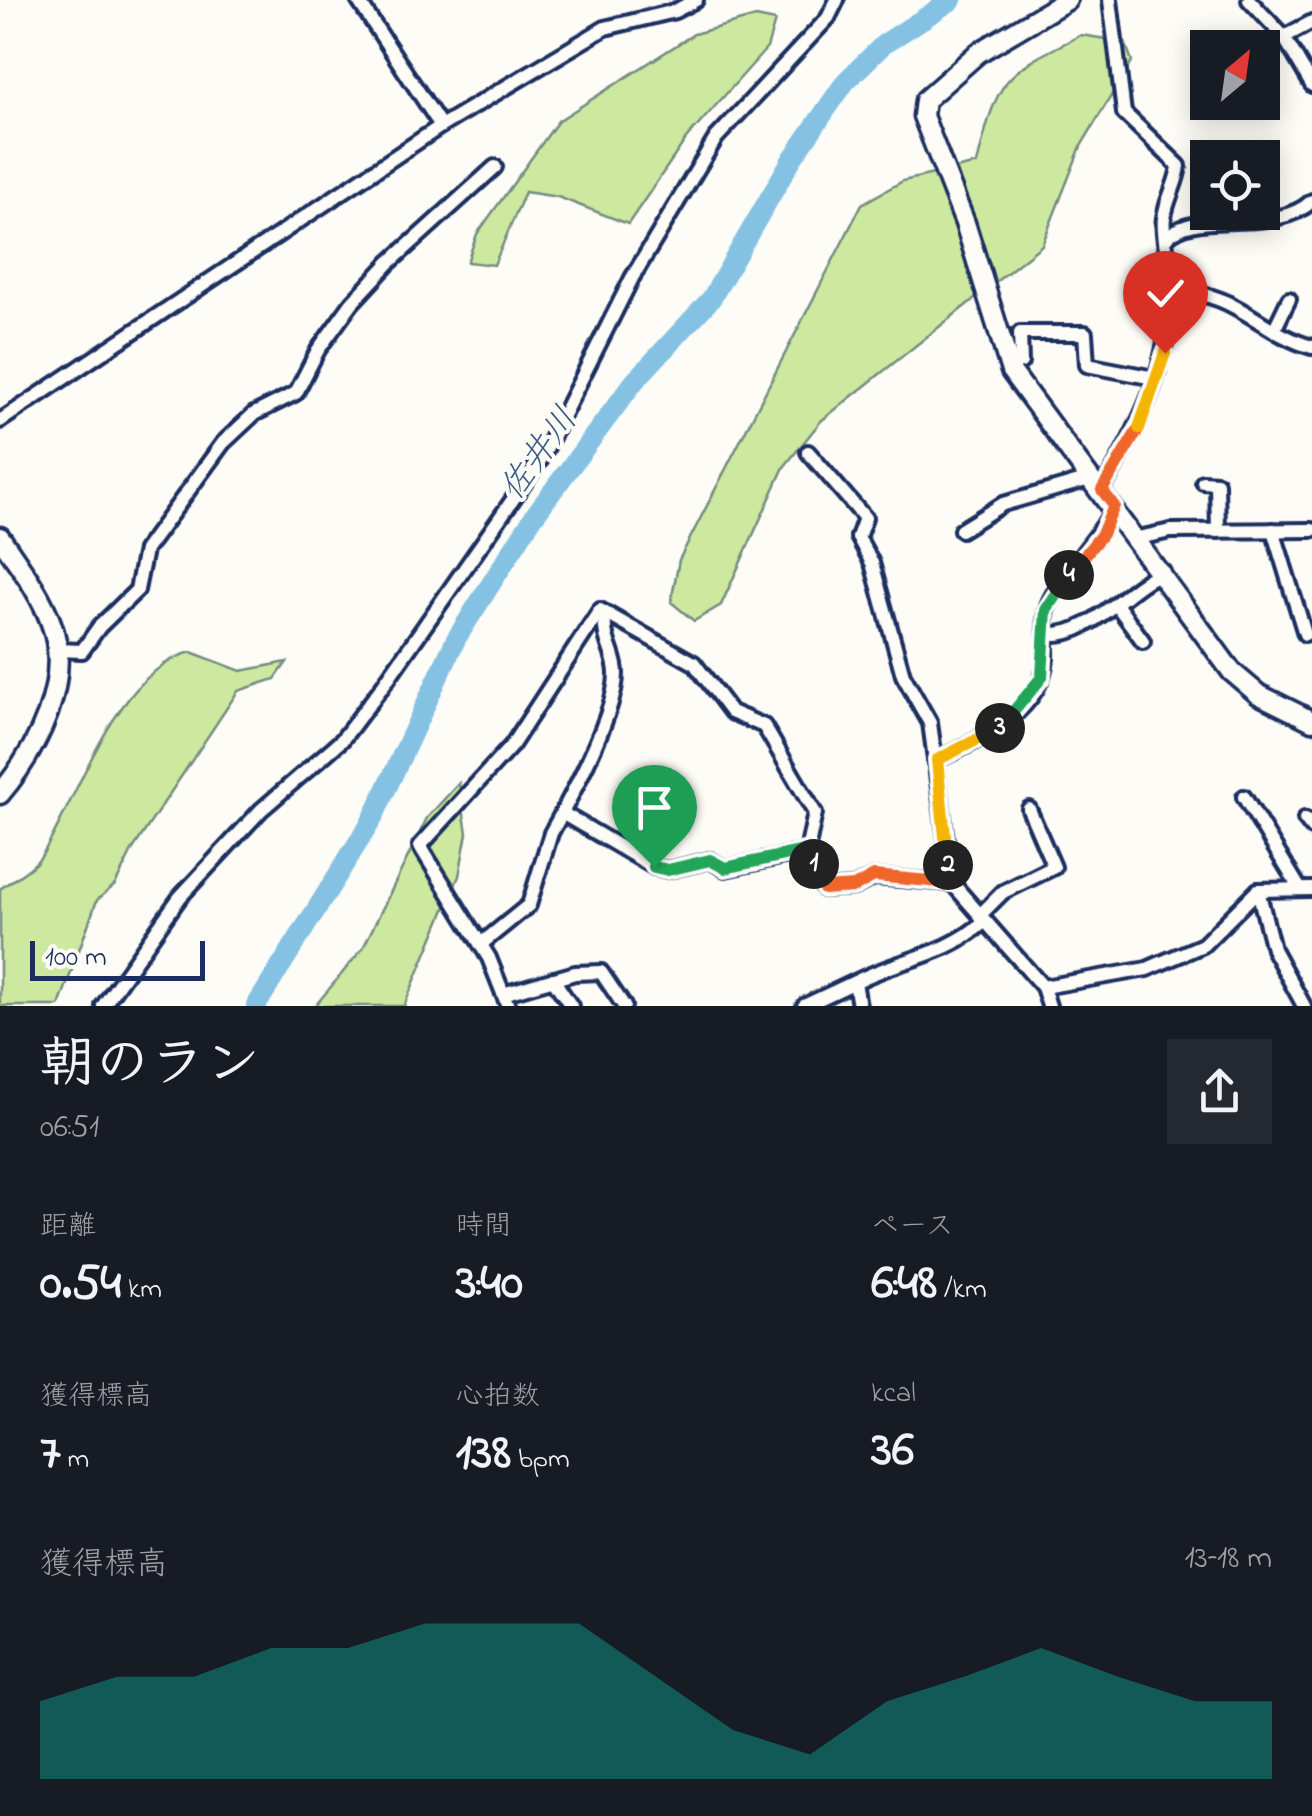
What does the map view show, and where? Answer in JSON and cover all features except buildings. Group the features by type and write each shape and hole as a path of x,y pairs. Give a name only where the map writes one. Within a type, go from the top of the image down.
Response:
{"street":[{"path":"358,0 441,126"},
{"path":"0,421 441,126 605,28 675,11 696,0"},
{"path":"104,1006 180,897 261,810 342,740 382,687 540,459 632,278 716,138 828,18 837,0"},
{"path":"1067,0 978,52 923,105 1008,363 1241,680 1312,721"},
{"path":"961,530 1003,504 1097,484 1138,432 1165,353 1171,293 1164,214 1179,166 1124,113 1110,0"},
{"path":"1244,1 1284,37 1312,84"},
{"path":"1284,37 1312,22"},
{"path":"57,650 82,651 98,627 126,604 141,583 145,550 223,443 254,414 296,393 318,350 352,303 389,263 495,167"},
{"path":"1166,238 1185,227 1294,214 1312,201"},
{"path":"1171,293 1190,291 1227,300 1274,330 1312,347"},
{"path":"1274,330 1289,299"},
{"path":"1008,363 1021,362 1020,333 1085,333 1086,365 1154,378"},
{"path":"808,452 865,518 858,536 872,563 902,675 930,723 952,883 1043,988 1049,1006"},
{"path":"1203,482 1218,483 1218,531"},
{"path":"937,760 998,730 1042,677 1046,610 1056,591 1102,534 1114,506"},
{"path":"1273,530 1305,634"},
{"path":"1138,538 1171,531 1312,530"},
{"path":"0,537 44,605 57,650 52,699 41,730 0,794"},
{"path":"1046,634 1062,636 1116,604 1145,579 1163,572"},
{"path":"1116,604 1143,641"},
{"path":"624,1006 601,972 553,980 506,1000 481,944 420,846 512,745 600,610 694,662 731,712 764,726 814,813 806,856 824,889 854,887 874,876 952,883"},
{"path":"481,944 529,905 551,833 594,752 616,672 605,644 605,613"},
{"path":"1244,797 1306,889"},
{"path":"804,1006 855,982 962,942 1003,892 1054,867 1030,809"},
{"path":"562,813 654,867 668,870 710,860 725,868 808,850"},
{"path":"1043,988 1148,969 1203,946 1258,890 1306,889"},
{"path":"1258,890 1273,949 1304,1006"},
{"path":"553,980 571,1006"},
{"path":"855,982 858,1006"}],"green space":[{"path":"756,17 775,21 767,48 686,139 628,224 558,197 525,192 494,265 467,262 477,234 558,121 694,34"},
{"path":"1081,35 1125,42 1132,61 1081,146 1042,245 821,421 784,467 721,605 694,621 671,602 679,560 862,204 903,181 977,164 991,113 1006,82 1034,60"},
{"path":"191,652 241,671 287,662 275,679 238,691 133,849 115,885 97,900 59,1006 0,1006 0,889 42,855 102,739 141,684 165,664"},
{"path":"459,783 467,833 459,876 404,1006 315,1006 363,948 427,818"}],"waterway":[{"name":"佐井川","path":"256,1006 372,820 456,639 534,516 634,382 711,299 792,159 846,81 884,44 952,0"}],"route":[{"path":"654,867 668,870 710,860 725,868 808,850 806,856 824,889 854,887 874,876 952,883 937,760 998,730 1042,677 1046,610 1056,591 1102,534 1114,506 1102,490 1138,432 1165,353"}]}
